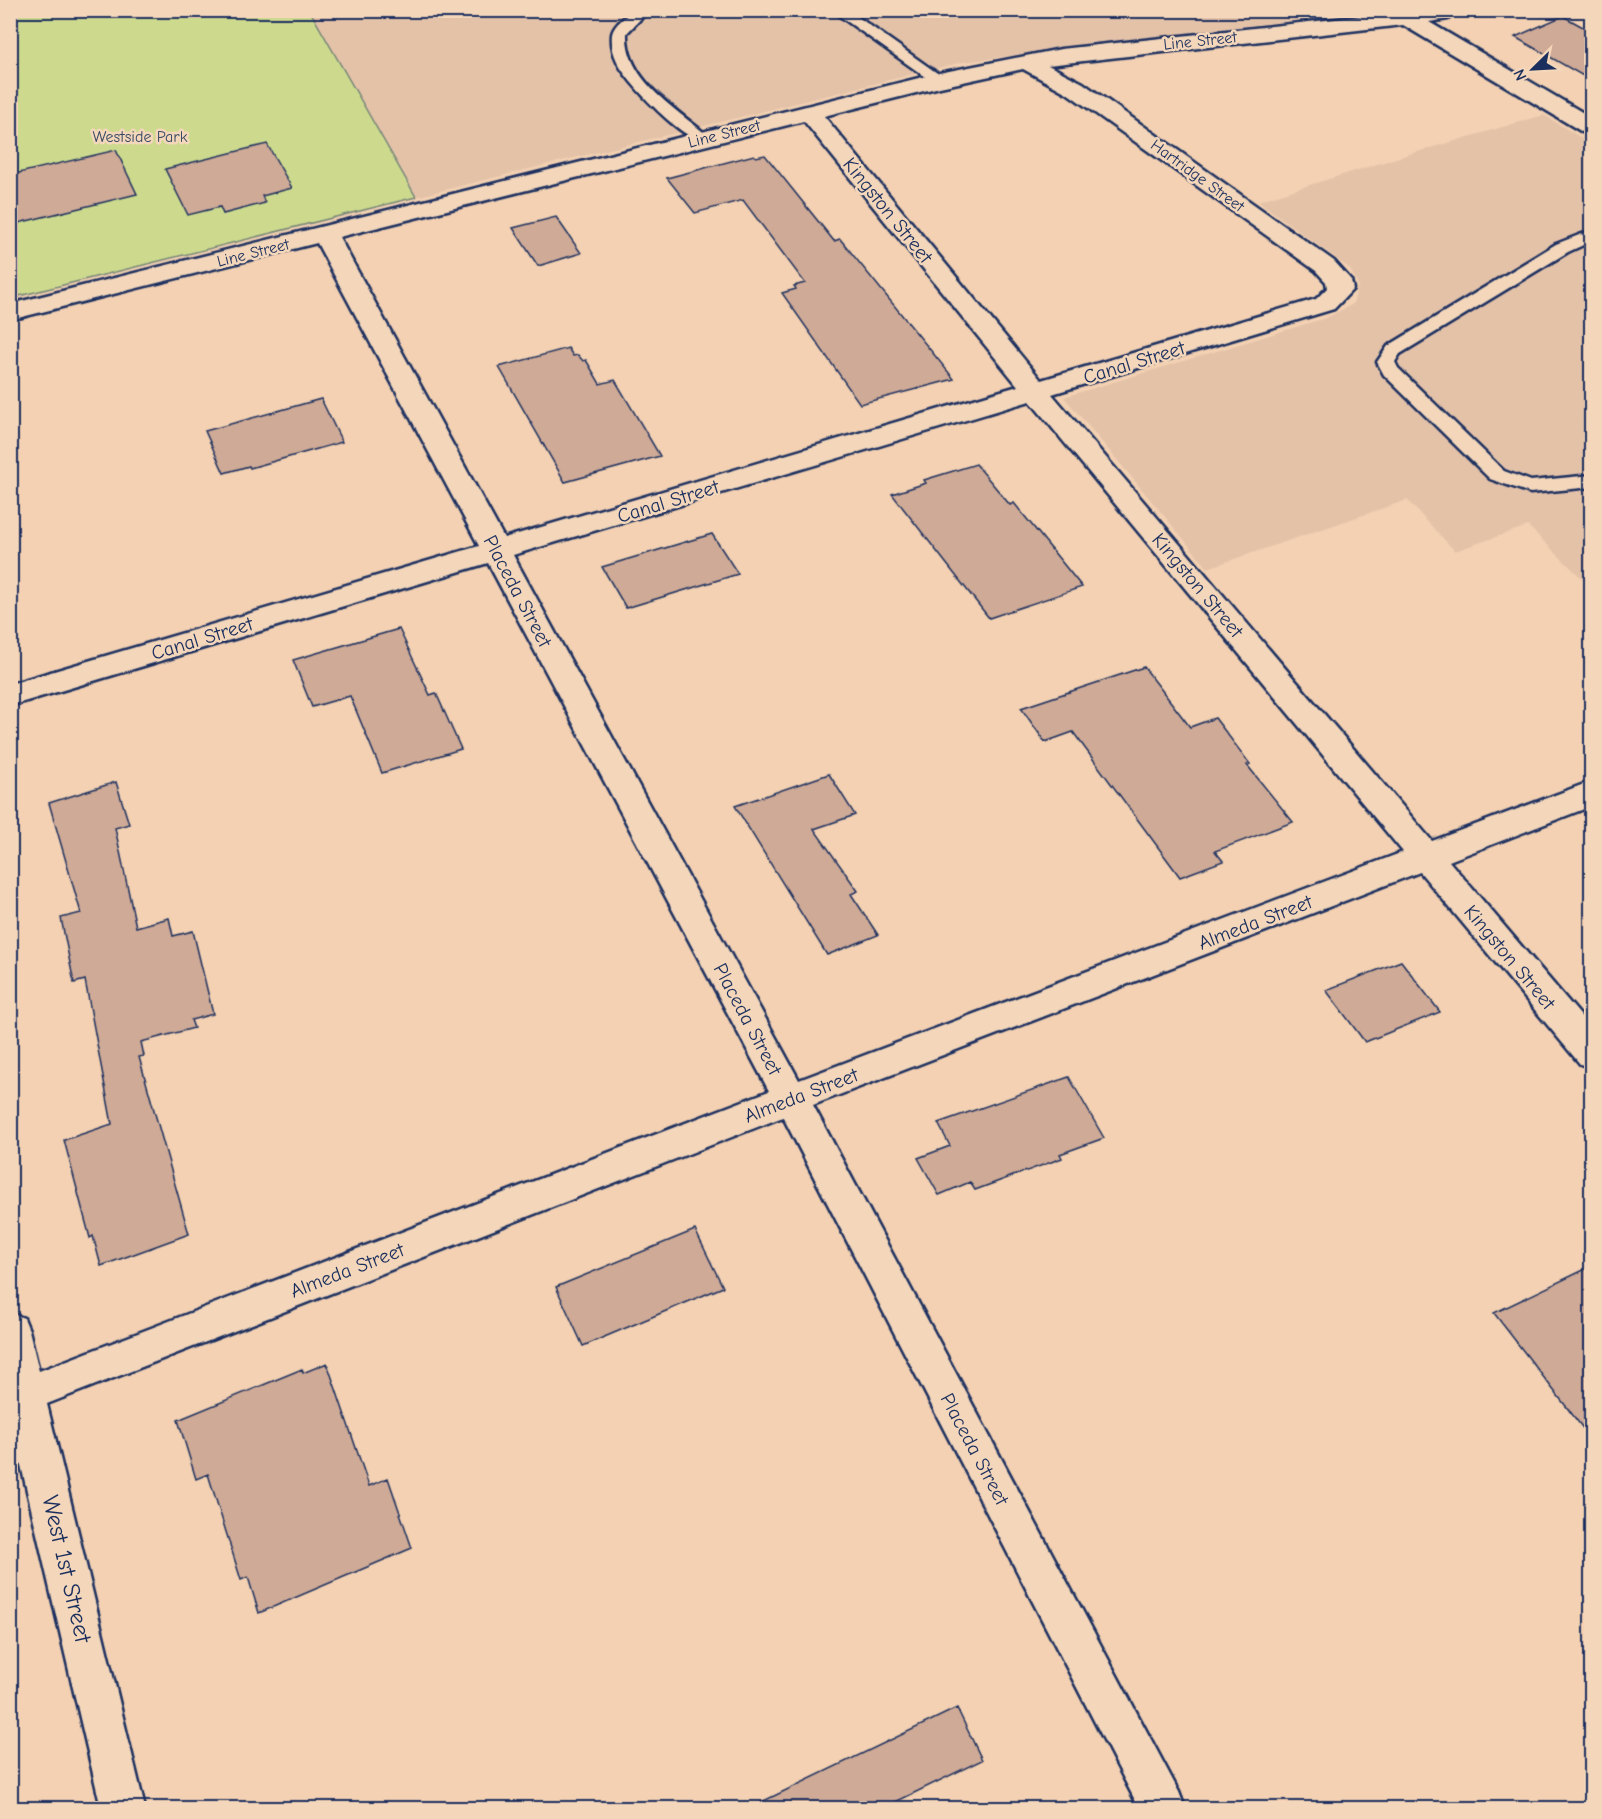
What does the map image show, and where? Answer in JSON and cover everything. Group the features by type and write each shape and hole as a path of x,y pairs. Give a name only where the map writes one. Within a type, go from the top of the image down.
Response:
{"street":[{"name":"Line Street","path":"10,312 939,80 1026,62 1399,14 1440,14 1448,10"},
{"path":"1399,14 1592,128"},
{"name":"Hartridge Street","path":"1026,62 1075,88 1325,266 1338,280 1340,289 1325,304"},
{"name":"Kingston Street","path":"809,112 1036,391 1592,1054"},
{"name":"Placeda Street","path":"325,234 791,1098 1163,1809"},
{"name":"Canal Street","path":"10,695 1325,304"},
{"name":"Almeda Street","path":"18,1397 791,1098 1592,793"},
{"name":"West 1st Street","path":"10,1330 18,1397 123,1809"}],"lane":[{"path":"642,10 620,31 618,49 633,77 701,138"},
{"path":"838,10 939,80"},
{"path":"1592,234 1562,248 1394,350 1386,362 1390,371 1497,475 1530,487 1592,482"}],"shaded area":[{"path":"310,11 1367,11 963,62 416,197"},
{"path":"1544,115 1591,144 1591,587 1528,526 1455,551 1407,500 1208,568 1064,397 1326,318 1353,304 1358,285 1350,269 1258,201"}],"green space":[{"name":"Westside Park","path":"10,11 310,11 416,197 11,298"}],"building":[{"path":"1563,16 1592,32 1592,81 1515,37"},
{"path":"267,144 292,188 262,196 265,203 223,214 220,207 188,215 165,169"},
{"path":"116,150 137,194 10,225 10,175"},
{"path":"754,155 756,157 765,155 834,241 840,239 954,379 860,404 782,293 796,289 794,286 805,283 743,200 695,213 667,178"},
{"path":"556,217 581,253 538,266 513,228"},
{"path":"568,348 573,356 578,355 583,361 586,360 600,384 615,380 660,456 565,482 499,367"},
{"path":"321,399 342,442 224,473 205,431"},
{"path":"976,464 1010,505 1014,503 1082,587 989,618 892,494 926,483 924,480"},
{"path":"712,534 738,574 626,608 602,567"},
{"path":"399,629 430,695 436,693 461,749 382,773 350,696 312,707 293,660"},
{"path":"1144,667 1190,727 1215,718 1250,764 1247,765 1293,822 1215,851 1223,861 1180,877 1073,732 1045,742 1021,708"},
{"path":"829,774 855,815 814,829 858,891 851,894 878,935 827,955 735,806"},
{"path":"116,782 129,824 115,828 136,927 169,918 173,936 193,931 213,1014 191,1020 194,1028 141,1042 144,1056 139,1057 189,1234 101,1266 93,1236 90,1238 64,1140 112,1124 85,980 74,983 61,918 81,913 49,803"},
{"path":"1401,961 1440,1012 1365,1042 1326,990"},
{"path":"1069,1077 1104,1138 1060,1154 1062,1158 975,1190 970,1182 939,1195 918,1158 950,1146 938,1123"},
{"path":"695,1230 723,1287 583,1346 556,1287"},
{"path":"1592,1266 1592,1440 1494,1313"},
{"path":"327,1363 369,1486 388,1478 412,1548 259,1613 248,1577 241,1580 208,1474 196,1479 178,1420 302,1369 303,1373"},
{"path":"957,1708 982,1760 881,1809 747,1809"}]}
